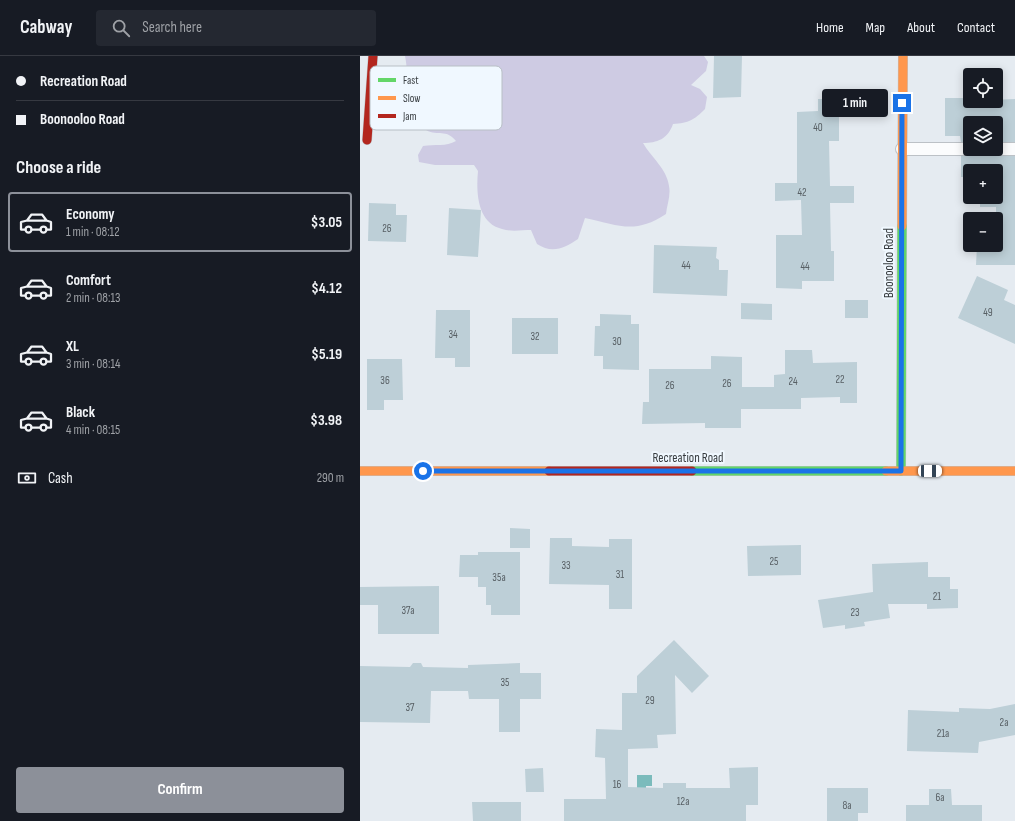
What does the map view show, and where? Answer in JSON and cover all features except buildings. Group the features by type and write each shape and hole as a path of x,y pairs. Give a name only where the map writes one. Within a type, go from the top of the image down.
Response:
{"street":[{"path":"372,66 373,56"},
{"name":"Boonooloo Road","path":"901,471 902,56"},
{"path":"366,140 370,92"},
{"name":"Recreation Road","path":"360,471 1015,471"}],"lane":[{"path":"902,149 1015,149"}],"shaded area":[{"path":"405,56 704,56 708,62 706,71 691,85 700,89 707,97 705,109 698,116 683,123 673,124 665,137 657,141 643,143 668,180 670,193 666,214 645,224 635,226 617,225 585,218 578,239 558,249 548,249 537,244 531,230 516,231 502,229 494,226 487,220 480,206 477,188 478,171 474,165 435,165 419,162 418,155 423,146 444,145 456,141 448,135 426,130 502,130 502,66 406,65"}],"water":[{"path":"637,775 652,775 652,786 646,786 646,806 637,806"}],"traffic: fast":[{"path":"901,471 902,226"},
{"path":"692,471 886,471"}],"traffic: slow":[{"path":"902,226 903,56"},
{"path":"360,471 549,471"},
{"path":"886,471 1015,471"}],"traffic: jam":[{"path":"372,66 373,56"},
{"path":"367,140 370,98"},
{"path":"549,471 692,471"}],"route":[{"path":"423,471 901,471 902,103"}]}
